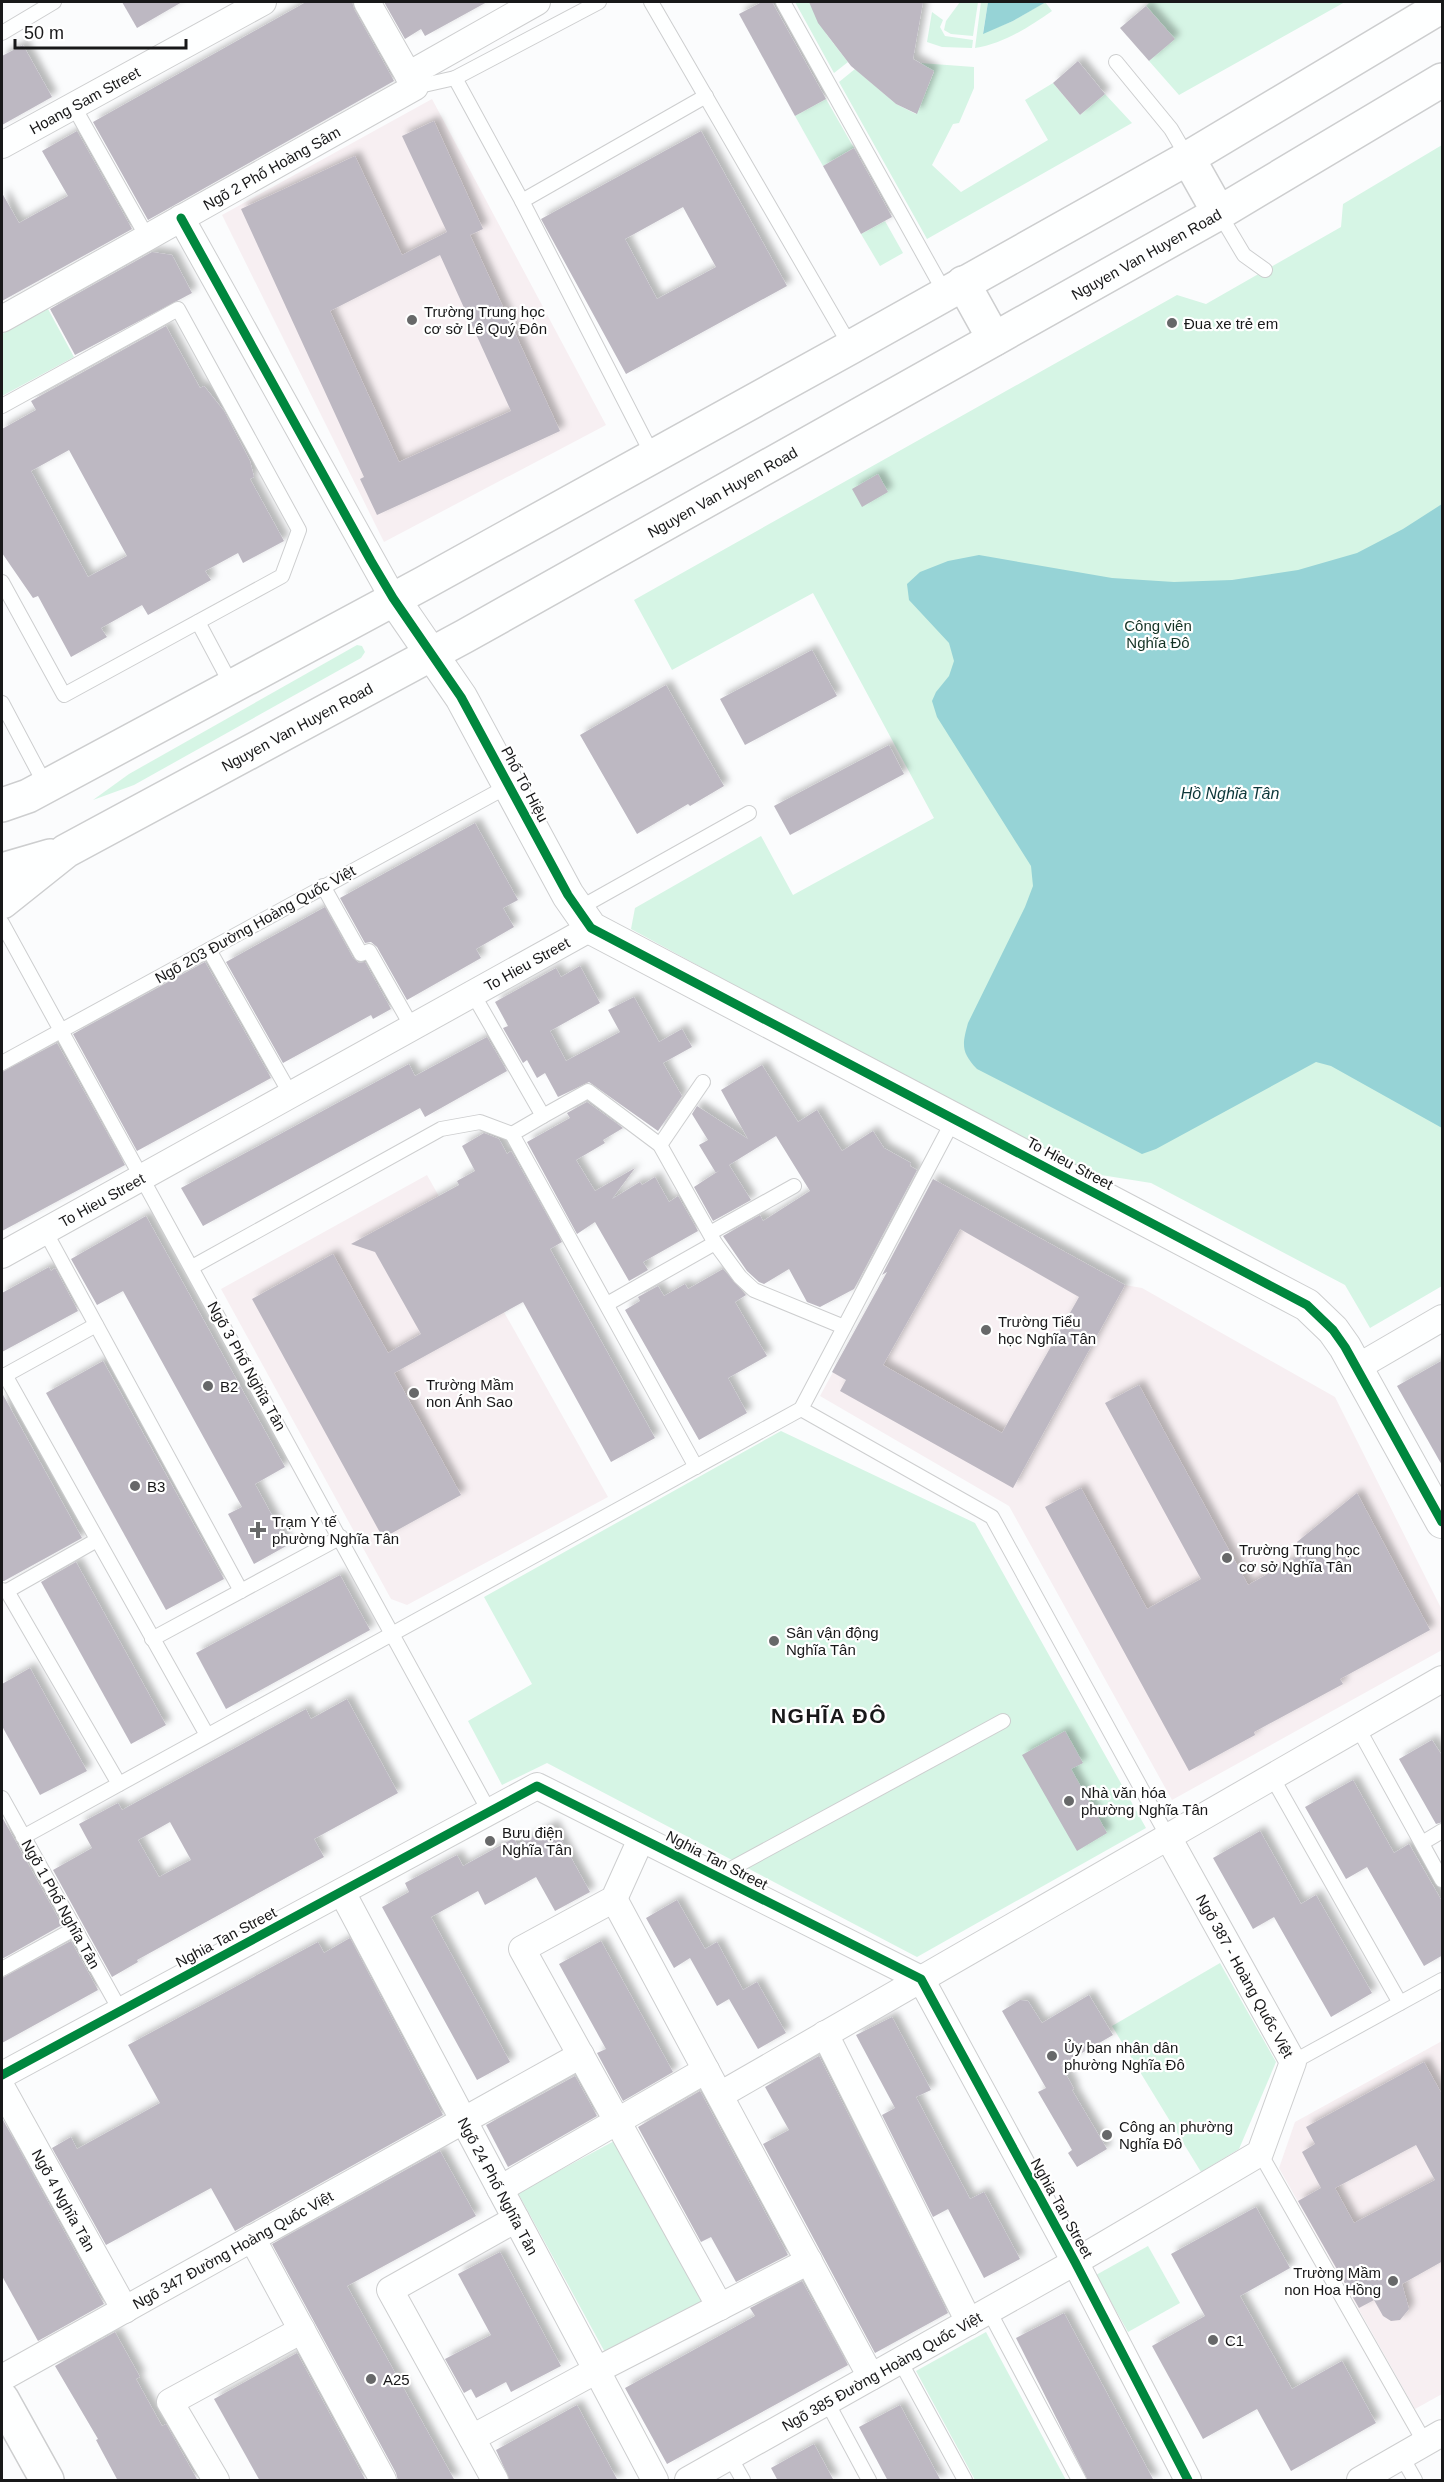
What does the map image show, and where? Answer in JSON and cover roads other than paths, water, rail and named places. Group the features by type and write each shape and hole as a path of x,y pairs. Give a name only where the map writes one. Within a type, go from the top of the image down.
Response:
{"main road":[{"path":"2,820 25,796 232,686 851,347 1188,158 1443,6"},
{"name":"Nguyen Van Huyen Road","path":"2,902 66,851 432,654 1219,213 1443,80"},
{"path":"1188,158 1219,213"},
{"path":"954,288 994,339"},
{"path":"2,870 66,851"},
{"path":"2,2399 47,2481"}],"street":[{"name":"Hoang Sam Street","path":"2,145 263,2"},
{"path":"368,2 411,81 537,2"},
{"name":"Ngõ 2 Phố Hoàng Sâm","path":"2,319 181,218 411,81"},
{"path":"181,218 393,598"},
{"name":"Phố Tô Hiệu","path":"393,598 461,697 584,919"},
{"name":"To Hieu Street","path":"2,1255 473,994 584,919 954,1119 1308,1305 1333,1330 1443,1522"},
{"path":"1356,1368 1443,1318"},
{"path":"720,2095 1443,1679"},
{"name":"Nghia Tan Street","path":"2,2075 342,1893 537,1785 921,1979 1075,2262 1188,2481"},
{"name":"Ngõ 387 - Hoàng Quốc Việt","path":"1168,1837 1293,2062 1260,2153"},
{"path":"641,1839 614,1899 522,1948 720,2307"},
{"name":"Ngõ 24 Phố Nghĩa Tân","path":"342,1893 656,2481"},
{"path":"614,1899 871,2378"},
{"path":"825,2034 979,2317"},
{"name":"Ngõ 347 Đường Hoàng Quốc Việt","path":"2,2378 581,2055"},
{"path":"500,2189 706,2070"},
{"name":"Ngõ 4 Nghĩa Tân","path":"2,2088 125,2310"},
{"path":"1075,2262 1260,2153"},
{"path":"495,2481 390,2290 516,2219"},
{"path":"252,2238 383,2481"},
{"path":"472,2438 597,2370 809,2261"},
{"name":"Ngõ 385 Đường Hoàng Quốc Việt","path":"688,2481 1075,2262"},
{"path":"216,2481 170,2402 302,2330"},
{"path":"1360,2481 1434,2438"}],"lane":[{"path":"2,33 54,2"},
{"path":"411,81 454,78 599,2"},
{"path":"651,2 851,347"},
{"path":"783,2 954,288"},
{"path":"1116,62 1171,129 1188,158"},
{"path":"454,78 522,201 653,456"},
{"path":"522,201 706,96"},
{"path":"74,107 147,237"},
{"path":"1219,213 1244,255 1265,270"},
{"path":"2,406 178,309 299,530 282,576 64,696 2,582"},
{"path":"198,621 232,686"},
{"path":"2,703 25,796"},
{"name":"Ngõ 203 Đường Hoàng Quốc Việt","path":"2,1063 323,885 510,785"},
{"path":"584,919 749,813"},
{"path":"323,885 361,954 369,951 412,1027"},
{"name":"Ngõ 3 Phố Nghĩa Tân","path":"2,923 489,1811"},
{"path":"209,950 291,1095"},
{"path":"473,994 543,1116"},
{"path":"660,1145 703,1082"},
{"path":"512,1134 588,1091 660,1145 712,1238 740,1277 754,1290 844,1327"},
{"path":"23,1837 801,1409 954,1119"},
{"path":"192,1267 441,1130 480,1122 512,1134 696,1467"},
{"path":"606,1304 794,1186"},
{"path":"45,1231 241,1591"},
{"path":"96,1325 3,1376 207,1735"},
{"path":"801,1409 992,1517 1168,1837"},
{"path":"152,1639 340,1537"},
{"path":"97,1540 4,1591 119,1784"},
{"path":"716,1877 1003,1721"},
{"path":"1358,1728 1443,1880"},
{"path":"1272,1778 1400,2004"},
{"name":"Ngõ 1 Phố Nghĩa Tân","path":"2,1798 120,2010"},
{"path":"1422,1843 1443,1831"},
{"path":"2,1969 74,1929"},
{"path":"1293,2062 1443,1980"},
{"path":"1260,2153 1434,2438"},
{"path":"979,2317 1079,2481"},
{"path":"900,2361 964,2481"},
{"path":"827,2402 869,2481"},
{"path":"730,2457 743,2481"},
{"path":"1402,2457 1415,2481"}],"water":[{"path":"988,2 1046,2 1013,21 983,34"},
{"name":"Hồ Nghĩa Tân","path":"1442,504 1442,1128 1331,1066 1316,1062 1156,1149 1142,1154 977,1069 968,1058 964,1048 968,1023 1025,907 1033,886 1031,866 937,717 932,701 949,676 954,661 949,643 909,600 907,584 920,572 948,561 979,555 1112,578 1174,582 1232,580 1298,570 1357,553 1403,529"}],"place":[{"name":"Trường Trung học cơ sở Lê Quý Đôn","path":"412,320"},
{"name":"Đua xe trẻ em","path":"1172,323"},
{"name":"Trường Tiểu học Nghĩa Tân","path":"986,1330"},
{"name":"B2","path":"208,1386"},
{"name":"Trường Mầm non Ánh Sao","path":"414,1393"},
{"name":"B3","path":"135,1486"},
{"name":"Trạm Y tế phường Nghĩa Tân","path":"258,1530"},
{"name":"Trường Trung học cơ sở Nghĩa Tân","path":"1227,1558"},
{"name":"Sân vận động Nghĩa Tân","path":"774,1641"},
{"name":"Nhà văn hóa phường Nghĩa Tân","path":"1069,1801"},
{"name":"Bưu điện Nghĩa Tân","path":"490,1841"},
{"name":"Ủy ban nhân dân phường Nghĩa Đô","path":"1052,2056"},
{"name":"Công an phường Nghĩa Đô","path":"1107,2135"},
{"name":"Trường Mầm non Hoa Hồng","path":"1393,2281"},
{"name":"C1","path":"1213,2340"},
{"name":"A25","path":"371,2379"}],"district":[{"name":"NGHĨA ĐÔ","path":"829,1715"}],"park label":[{"name":"Công viên Nghĩa Đô","path":"1158,634"}]}
